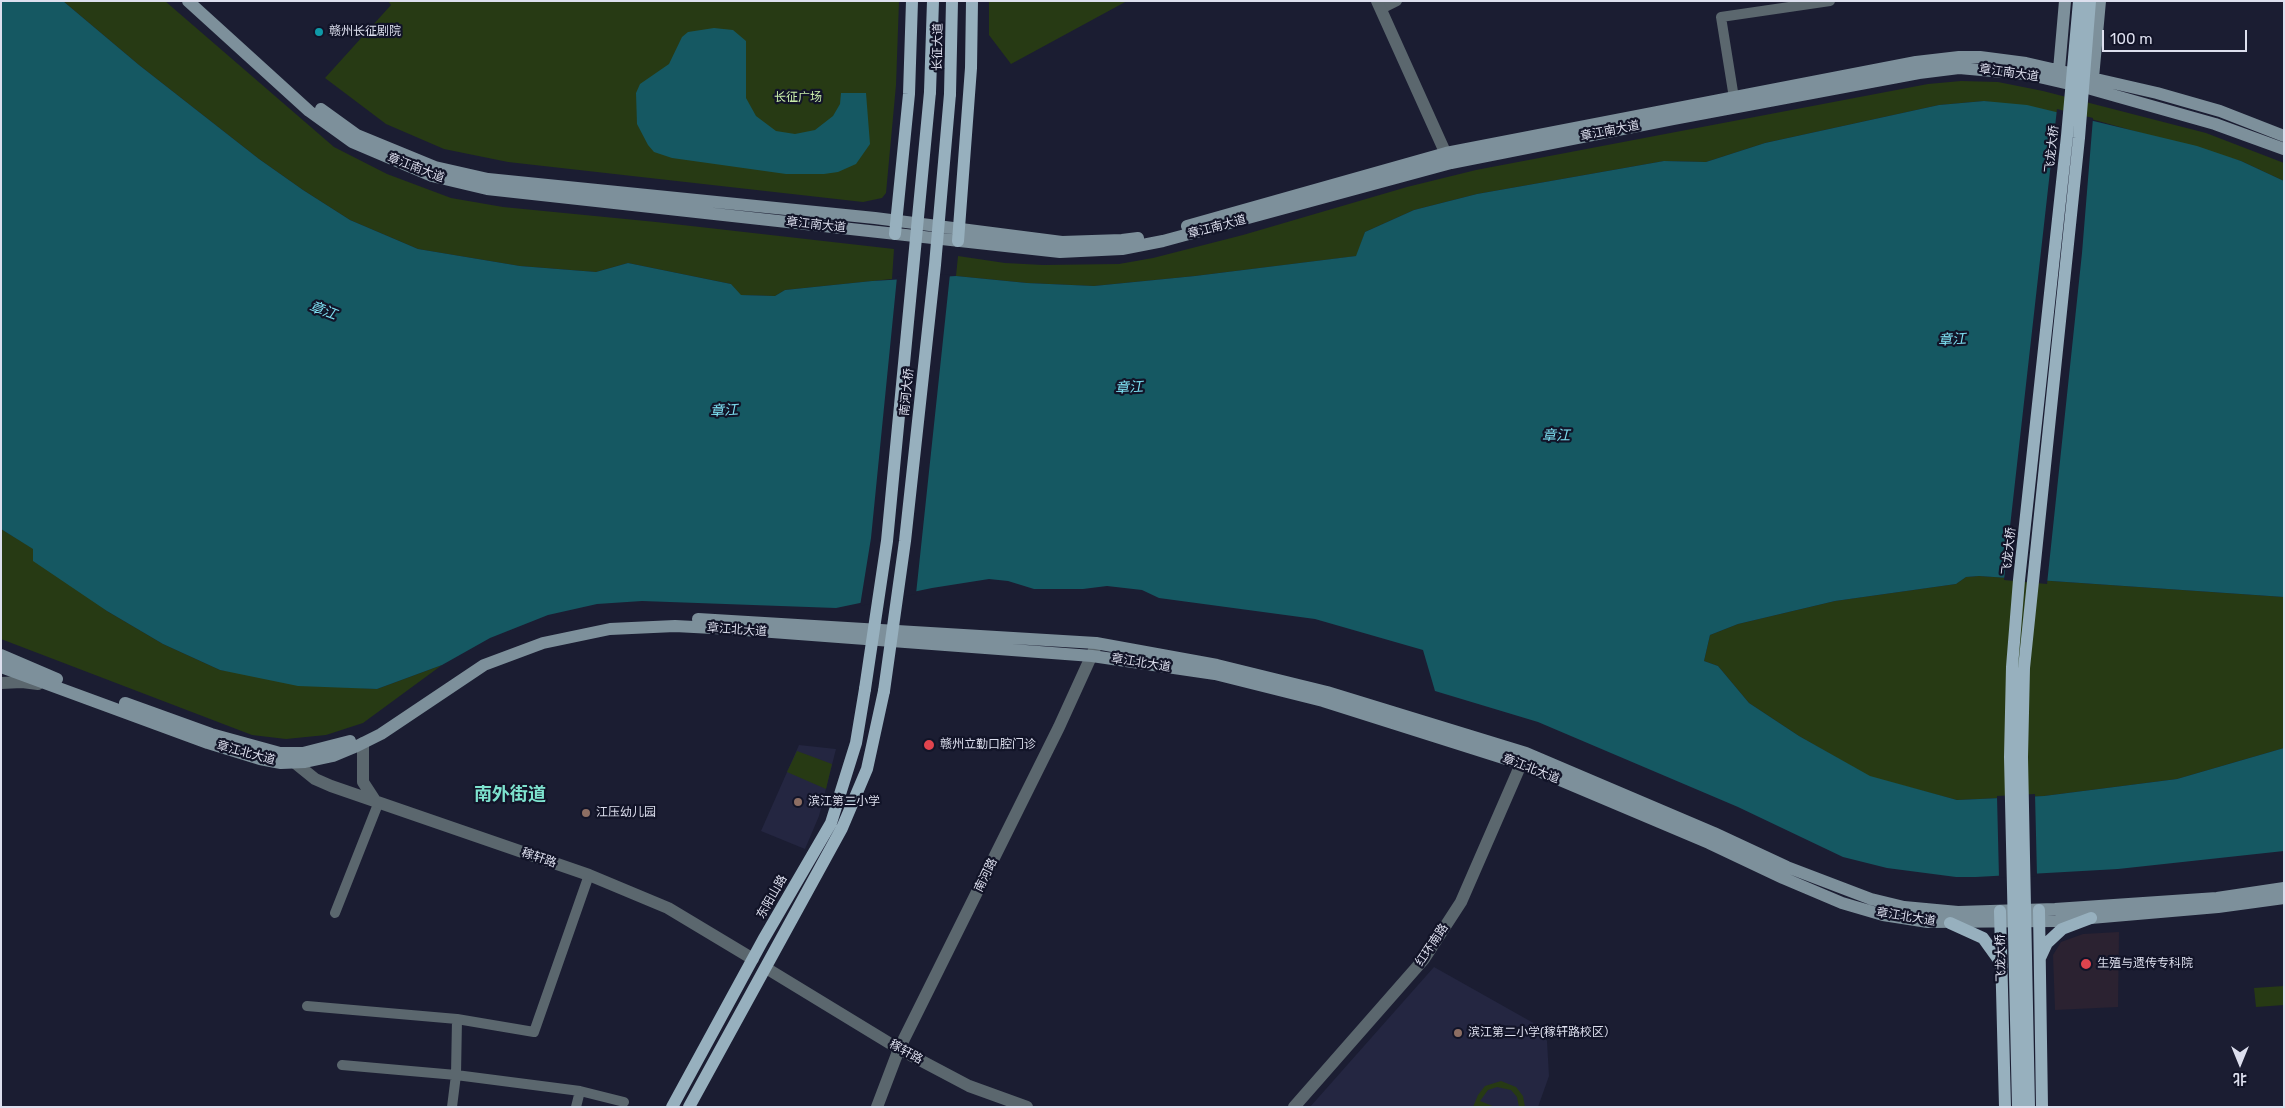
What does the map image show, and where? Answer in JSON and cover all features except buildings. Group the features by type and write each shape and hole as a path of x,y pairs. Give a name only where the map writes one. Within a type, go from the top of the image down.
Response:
{"main road":[{"name":"章江南大道","path":"188,1 309,111 345,137 432,176 487,189 895,234 958,235"},
{"name":"章江南大道","path":"199,1 314,104 357,134 436,167 488,179 875,218 958,235 1060,252 1122,249 1231,224 1448,158 1916,62 1959,57 2000,58 2093,78 2220,111 2284,136"},
{"path":"895,234 909,94 912,1"},
{"name":"长征大道","path":"930,92 933,1"},
{"path":"958,235 971,68 972,1"},
{"path":"2059,70 2065,1"},
{"name":"飞龙大桥","path":"2018,1107 2010,757 2012,667 2020,571 2067,136 2079,1"},
{"name":"飞龙大桥","path":"2029,1107 2022,757 2024,668 2079,138 2090,1"},
{"path":"2093,78 2100,1"},
{"name":"长征大道","path":"950,94 953,3"},
{"name":"章江南大道","path":"1448,158 1665,121 1919,73 1958,68 2026,74 2091,88 2215,124 2284,149"},
{"name":"南河大桥","path":"865,689 887,541 930,92"},
{"name":"南河大桥","path":"766,968 842,828 867,770 884,691 906,531 935,265 950,94"},
{"name":"章江北大道","path":"1,656 67,683 211,734 294,758 354,740 379,727 430,690 481,658 541,635 610,620 727,620 1094,649 1215,674 1323,701 1524,759 1714,833 1786,867 1872,899 1923,910 2000,917"},
{"name":"章江北大道","path":"1,667 208,743 260,759 333,756 381,734 484,665 543,643 610,629 675,626 1094,649"},
{"name":"东阳山路","path":"672,1107 753,959 831,823 856,743 865,689"},
{"name":"章江北大道","path":"1524,759 1783,878 1842,902 1906,919 1950,923 2000,917 2091,918 2218,908 2284,898"},
{"name":"章江北大道","path":"2039,916 2284,888"},
{"path":"2039,916 2042,1107"},
{"path":"2000,917 2005,1107"},
{"path":"2040,960 2044,948 2057,933 2066,927 2091,918"},
{"path":"1950,923 1983,938 2002,965"},
{"path":"690,1107 766,968"}],"street":[{"path":"1397,1 1379,5 1448,158"},
{"path":"1734,98 1721,17 1830,1"},
{"name":"南河路","path":"877,1107 899,1049 1094,649"},
{"path":"1,683 22,682 57,687"},
{"path":"334,913 378,804 363,782 363,743"},
{"name":"稼轩路","path":"294,758 316,779 378,804 589,875 668,908 753,959"},
{"name":"红环南路","path":"1294,1107 1424,959 1460,902 1524,759"},
{"path":"307,1006 456,1019 534,1032 589,875"},
{"name":"稼轩路","path":"766,968 899,1049 969,1086 1027,1107"},
{"path":"452,1107 456,1075 456,1019"},
{"path":"342,1065 456,1075 580,1091 624,1102"},
{"path":"576,1107 580,1091"}],"shaded area":[{"name":"滨江第二小学","path":"799,745 836,749 819,816 805,849 761,831"},
{"name":"生殖与遗传专科院","path":"2119,932 2118,1007 2055,1010 2053,955 2061,942 2083,934"},
{"name":"滨江第二小学(稼轩路校区）","path":"1434,967 1537,1025 1547,1041 1549,1076 1538,1107 1310,1107"}],"green space":[{"path":"63,1 165,1 334,147 387,174 451,198 503,207 894,249 892,279 785,290 775,296 740,295 731,284 628,263 596,272 520,266 418,249 350,220 303,190 259,159 139,65"},
{"name":"长征广场","path":"388,1 899,1 896,85 886,193 882,198 863,202 508,162 444,149 386,124 325,78 391,5"},
{"path":"989,1 1127,1 1011,64 989,35"},
{"path":"1961,81 1998,82 2043,91 2206,133 2284,163 2284,181 2241,161 2084,117 1984,101 1939,105 1765,143 1706,162 1664,161 1477,194 1414,210 1365,232 1357,256 1195,276 1094,286 1027,283 956,276 958,256 1005,263 1043,265 1119,264 1153,258 1243,235 1407,187 1476,170 1928,84"},
{"path":"1,529 34,549 107,611 163,644 220,670 345,687 377,689 442,665 363,723 326,735 286,739 252,735 1,639"},
{"path":"1979,576 2284,597 2284,748 2177,779 2044,796 1957,800 1870,777 1799,736 1749,703 1718,666 1704,661 1710,635 1738,624 1835,601 1956,584 1966,577"},
{"path":"797,751 832,764 826,789 787,772"},
{"path":"2284,986 2284,1005 2256,1007 2254,988"},
{"path":"1501,1081 1516,1087 1523,1096 1525,1107 1519,1107 1517,1097 1511,1090 1497,1087 1488,1090 1480,1101 1495,1107 1473,1107 1478,1095 1485,1086"}],"water":[{"name":"章江","path":"1,1 63,1 139,65 259,159 303,190 350,220 418,249 520,266 596,272 628,263 731,284 741,295 775,296 785,290 872,281 956,276 1027,283 1094,286 1195,276 1356,256 1365,232 1414,210 1477,194 1664,161 1706,162 1765,143 1939,105 1984,101 2027,105 2197,146 2241,161 2284,181 2284,597 1979,576 1966,577 1956,584 1835,601 1738,624 1710,635 1704,661 1718,666 1749,703 1799,736 1870,776 1957,800 2044,796 2177,779 2284,748 2284,851 2118,869 1976,877 1956,877 1887,868 1843,857 1738,807 1538,722 1435,691 1423,650 1315,619 1159,598 1142,590 1107,586 1083,589 1034,589 1008,581 989,579 932,588 836,608 642,601 597,604 548,615 490,638 442,665 377,689 298,686 220,670 163,644 107,611 33,561 33,549 1,529"},
{"path":"714,28 733,30 746,41 746,98 756,116 776,131 795,134 815,130 833,116 840,104 841,93 866,93 870,144 856,164 838,172 824,174 786,174 672,158 654,152 637,124 636,93 640,84 669,64 682,37 688,32"}],"pier":[{"path":"2057,109 2093,118 2082,253 2047,584 2004,580"},
{"path":"950,274 916,594 860,606 871,538 897,277"},
{"path":"2035,794 2037,876 1999,878 1997,796"}],"place":[{"name":"赣州长征剧院","path":"319,32"},
{"name":"赣州立勤口腔门诊","path":"929,745"},
{"name":"滨江第二小学","path":"798,802"},
{"name":"江压幼儿园","path":"586,813"},
{"name":"生殖与遗传专科院","path":"2086,964"},
{"name":"滨江第二小学(稼轩路校区）","path":"1458,1033"}],"district":[{"name":"南外街道","path":"510,795"}]}
